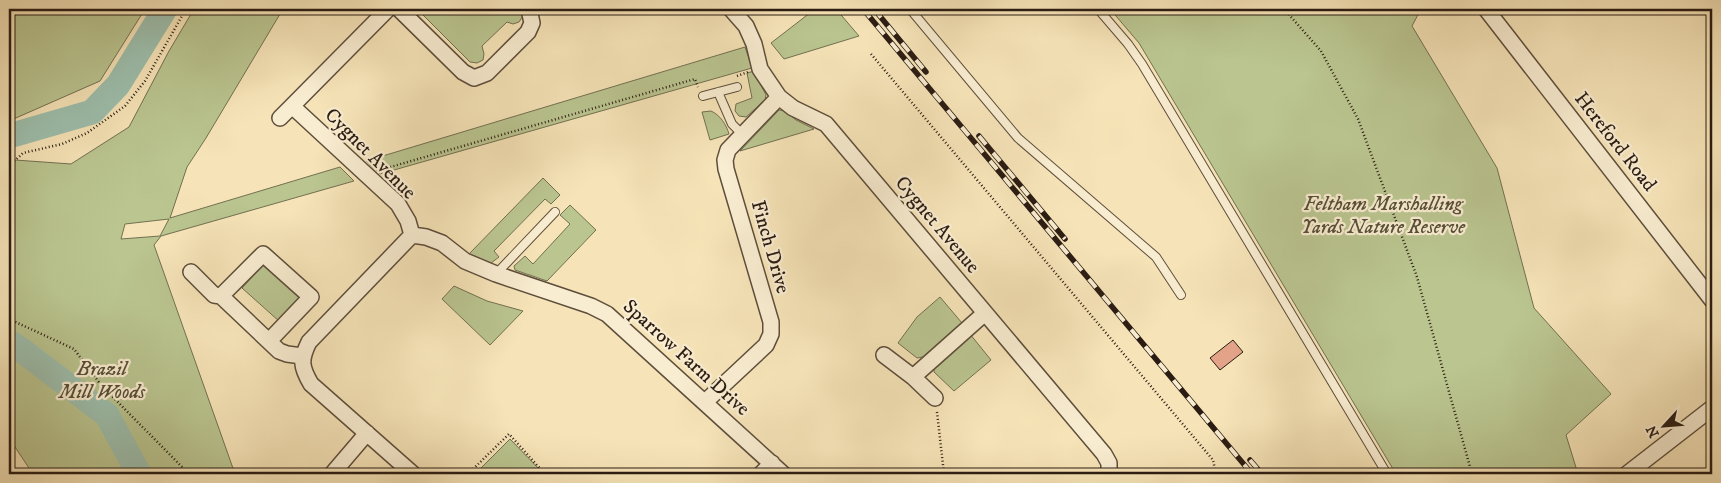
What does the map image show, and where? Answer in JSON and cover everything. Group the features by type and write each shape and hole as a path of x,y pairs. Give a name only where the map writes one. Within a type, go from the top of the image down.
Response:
{"street":[{"name":"Cygnet Avenue","path":"280,118 388,9"},
{"path":"399,9 463,72 474,78 486,73 528,32 532,23 529,9"},
{"name":"Cygnet Avenue","path":"731,9 746,26 754,44 760,69 780,97 793,108 826,124 1104,454 1109,463 1109,474"},
{"name":"Hereford Road","path":"1486,9 1712,300"},
{"name":"Finch Drive","path":"705,402 766,345 771,334 771,322 725,160 728,150 780,97"},
{"name":"Cygnet Avenue","path":"292,106 398,204 408,221 412,235"},
{"path":"412,235 309,342 302,356 304,372 311,384 413,474"},
{"name":"Sparrow Farm Drive","path":"412,235 426,237 442,243 465,261 496,274 591,306 607,314 784,474"},
{"path":"221,296 263,254 311,297 269,341"},
{"path":"191,272 214,295 221,296 279,351 302,356"},
{"path":"914,377 985,313"},
{"path":"884,356 914,377 935,398"},
{"path":"1627,474 1712,408"},
{"path":"332,474 367,433"},
{"path":"761,474 772,463"}],"lane":[{"path":"910,9 1018,138 1156,257 1181,295"},
{"path":"1098,9 1128,44 1142,64 1387,474"},
{"path":"703,96 737,87"},
{"path":"718,92 732,124 743,135"},
{"path":"496,274 555,212"}],"path":[{"path":"9,166 23,153 62,144 87,133 125,106 145,81 186,9"},
{"path":"1284,9 1321,51 1358,120 1417,277 1472,474"},
{"path":"870,54 1213,460 1216,474"},
{"path":"733,77 760,69"},
{"path":"366,174 694,79 697,88 706,85"},
{"path":"9,319 74,349 100,386 189,474"},
{"path":"935,398 944,474"},
{"path":"468,474 509,434 545,474"}],"green space":[{"path":"9,9 145,9 100,81 9,121"},
{"name":"Brazil Mill Woods","path":"194,9 283,9 187,167 170,218 340,167 354,181 161,236 154,245 235,474 33,474 9,438 9,164 15,160 71,164 129,127 169,51","holes":["169,219 160,236 121,239 125,224"]},
{"path":"419,9 520,9 523,16 519,22 513,24 507,22 482,46 483,60 477,63 470,62"},
{"path":"815,9 836,9 859,36 784,59 771,43"},
{"name":"Feltham Marshalling Yards Nature Reserve","path":"1110,9 1421,9 1412,26 1497,168 1534,308 1611,394 1566,435 1578,474 1396,474 1139,43"},
{"path":"745,47 752,68 380,174 366,161"},
{"path":"754,71 766,95 765,100 746,117 739,116 735,111 736,104 752,98 747,73"},
{"path":"779,110 785,111 796,120 814,129 740,151"},
{"path":"711,111 722,120 729,134 710,140 702,112"},
{"path":"543,178 560,195 551,204 545,199 494,251 499,257 491,263 469,254"},
{"path":"570,205 596,230 547,281 515,270 514,266 525,256 533,264 570,224 560,215"},
{"path":"264,264 301,299 280,322 242,288"},
{"path":"454,286 487,301 523,311 490,345 442,299"},
{"path":"940,297 962,323 923,357 917,358 898,343 917,317"},
{"path":"970,334 991,360 954,391 934,372 934,365"},
{"path":"510,439 544,474 475,474"}],"building":[{"path":"1233,340 1243,352 1220,370 1210,358"}],"waterway":[{"path":"9,136 92,112 118,85 165,9"},
{"path":"9,342 107,415 139,474"}],"railway":[{"path":"863,9 1252,474"},
{"path":"874,9 926,72"},
{"path":"979,136 1065,239"},
{"path":"1250,460 1262,474"}]}
